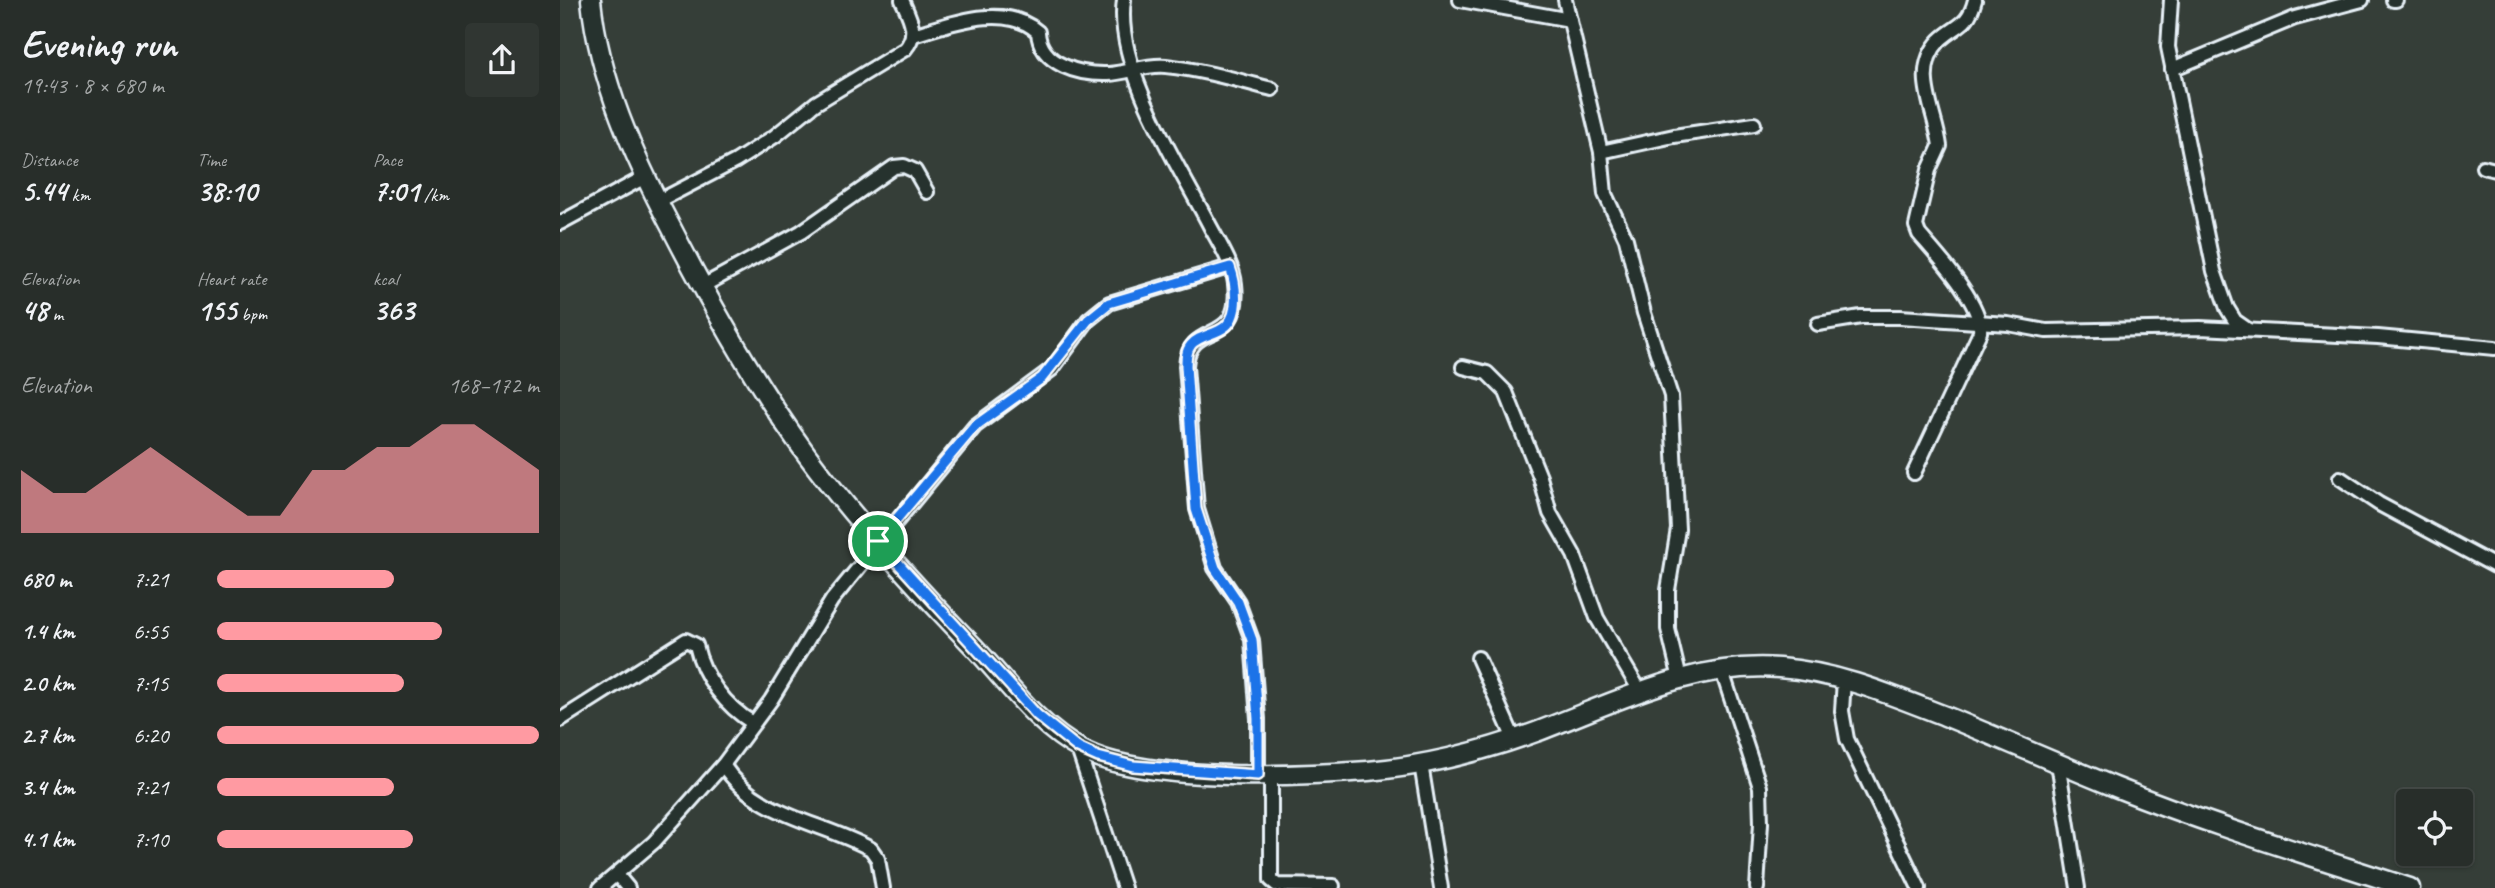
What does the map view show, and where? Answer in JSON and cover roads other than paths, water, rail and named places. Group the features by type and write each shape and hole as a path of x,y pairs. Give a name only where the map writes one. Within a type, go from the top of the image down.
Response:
{"street":[{"path":"591,0 607,85 645,177 701,287 802,449 878,541 1037,715 1078,748 1098,757 1133,766 1264,774 1367,771 1421,764 1514,739 1640,691 1680,679 1747,666 1804,670 1887,693 2212,823 2410,888"},
{"path":"657,202 736,161 775,136 816,103 905,49 913,35 912,22 902,0"},
{"path":"1124,0 1124,39 1133,68 1153,116 1230,267 1235,285 1233,313 1227,326 1192,344 1187,352 1186,366 1196,509 1215,568 1238,602 1252,640 1270,880 1277,885 1333,886"},
{"path":"1460,0 1570,20"},
{"path":"1565,0 1601,152 1605,194 1626,239 1644,313 1671,397 1678,529 1668,590 1668,629 1680,679"},
{"path":"1914,473 1975,347 1981,322 1966,295 1919,234 1916,226 1929,170 1940,146 1925,93 1926,74 1934,50 1941,39 1962,27 1975,0"},
{"path":"2171,0 2168,47 2214,271 2235,321 2250,331"},
{"path":"2172,69 2295,18 2362,0"},
{"path":"913,35 986,17 1006,19 1029,24 1038,33 1039,45 1045,54 1055,62 1080,71 1109,74 1152,66 1187,68 1272,89"},
{"path":"1601,152 1674,136 1754,124"},
{"path":"701,287 801,232 894,167 904,166 915,171 927,192"},
{"path":"560,223 645,177"},
{"path":"600,888 618,876 679,816 723,765 832,600 975,426 1042,378 1088,320 1109,303 1230,267"},
{"path":"1818,324 1861,317 1981,322 2087,332 2163,328 2378,337 2495,348"},
{"path":"1463,367 1487,373 1506,392 1540,477 1550,513 1574,555 1597,618 1640,691"},
{"path":"2340,478 2379,505 2495,566"},
{"path":"560,720 686,640 696,645 705,669 723,697 741,716 753,723"},
{"path":"1478,658 1514,739"},
{"path":"1722,671 1760,787 1762,823 1757,888"},
{"path":"1844,680 1842,711 1847,739 1919,888"},
{"path":"1078,748 1124,888"},
{"path":"2057,763 2078,888"},
{"path":"1421,764 1441,888"},
{"path":"723,765 748,795 769,807 871,849 878,859 883,888"},
{"path":"618,876 628,888"}]}
